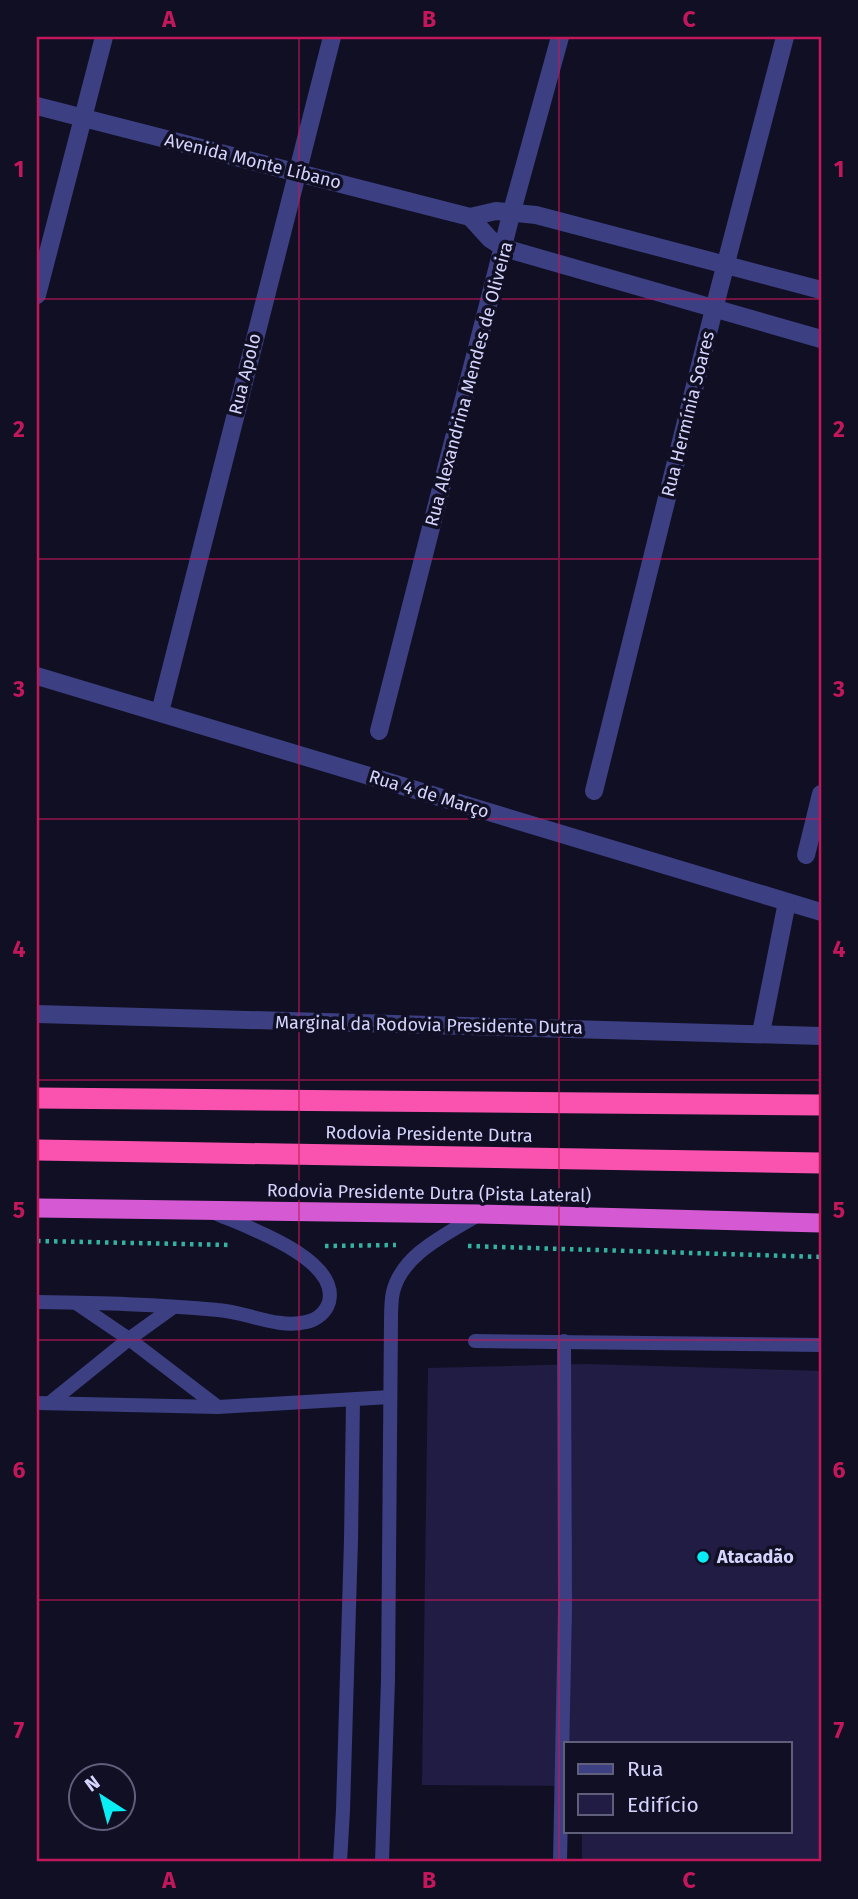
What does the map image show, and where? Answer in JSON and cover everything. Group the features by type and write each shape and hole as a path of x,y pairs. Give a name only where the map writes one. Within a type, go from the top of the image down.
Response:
{"highway":[{"name":"Rodovia Presidente Dutra","path":"37,1098 821,1105"},
{"name":"Rodovia Presidente Dutra","path":"37,1150 821,1163"},
{"name":"Rodovia Presidente Dutra (Pista Lateral)","path":"37,1208 478,1214 821,1223"}],"street":[{"path":"37,295 104,37"},
{"name":"Rua Apolo","path":"160,712 332,37"},
{"name":"Rua Alexandrina Mendes de Oliveira","path":"379,732 512,211 560,37"},
{"name":"Rua Hermínia Soares","path":"594,792 714,309 785,37"},
{"name":"Avenida Monte Líbano","path":"37,106 470,217 496,211 537,215 821,290"},
{"path":"470,217 490,239 504,248 821,339"},
{"name":"Rua 4 de Março","path":"37,676 821,912"},
{"path":"806,855 821,794"},
{"path":"761,1033 787,902"},
{"name":"Marginal da Rodovia Presidente Dutra","path":"37,1014 821,1036"}],"lane":[{"path":"37,1302 219,1310 293,1324 309,1322 319,1317 330,1299 324,1278 309,1259 289,1246 207,1209"},
{"path":"382,1862 388,1680 393,1292 407,1264 430,1245 478,1214"},
{"path":"76,1303 129,1339 218,1407"},
{"path":"44,1403 172,1308"},
{"path":"475,1340 821,1345"},
{"path":"560,1862 565,1608 564,1341"},
{"path":"44,1403 218,1407 390,1397"},
{"path":"340,1862 344,1810 353,1400"}],"building":[{"path":"586,1364 821,1371 821,1862 582,1862 582,1832 792,1832 792,1742 564,1742 564,1786 422,1785 428,1368"}],"place":[{"name":"Atacadão","path":"703,1557"}]}
